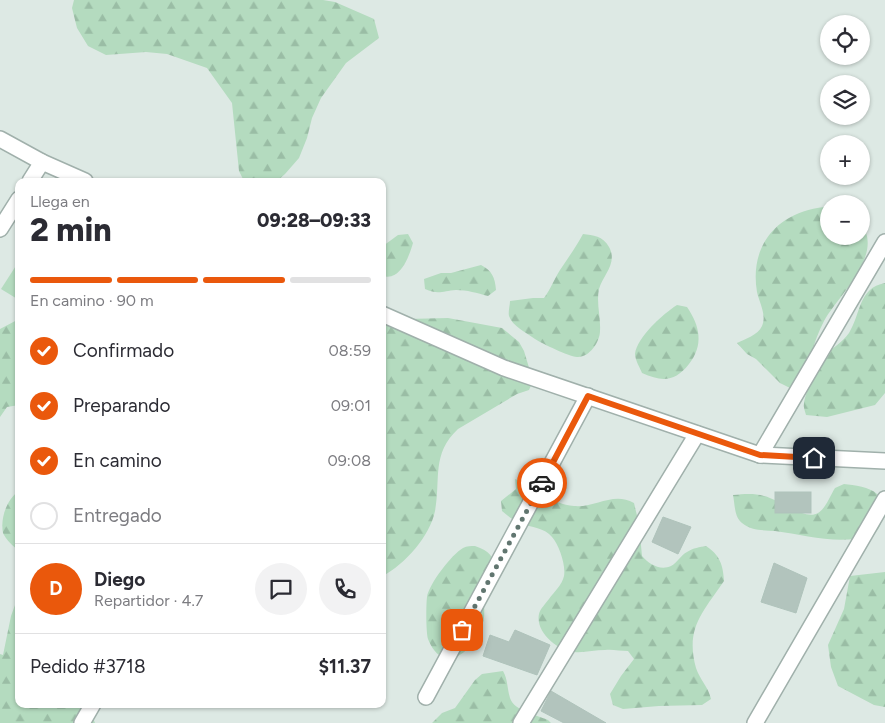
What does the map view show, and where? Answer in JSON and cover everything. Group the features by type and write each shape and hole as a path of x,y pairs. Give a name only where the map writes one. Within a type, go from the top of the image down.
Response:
{"street":[{"path":"0,139 42,162 78,178"},
{"path":"32,178 42,162"},
{"path":"0,229 15,205"},
{"path":"760,455 885,242"},
{"path":"386,316 504,368 760,455 885,461"},
{"path":"426,697 588,396"},
{"path":"521,723 697,434"},
{"path":"755,723 885,499"},
{"path":"82,723 91,708"}],"green space":[{"path":"74,0 323,0 335,2 374,19 379,38 346,63 321,98 312,118 299,158 285,174 280,178 242,178 239,171 232,103 207,68 167,54 146,52 106,55 88,46 77,28 72,8"},
{"path":"820,208 820,245 867,245 867,248 864,261 857,274 820,329 801,386 790,388 780,383 737,343 758,332 762,326 764,317 757,292 756,275 758,260 763,246 770,234 780,224 808,210"},
{"path":"408,234 413,243 403,267 394,275 386,276 386,244 398,235"},
{"path":"583,234 604,240 609,247 612,258 599,289 600,335 590,352 577,357 549,347 535,339 513,323 509,313 510,301 544,298"},
{"path":"481,265 490,272 495,281 496,290 488,296 456,290 437,292 425,289 424,279 441,273 451,273"},
{"path":"15,267 15,298 1,289"},
{"path":"885,283 885,393 875,405 827,417 806,415 805,398 821,362 849,333 865,296 876,286"},
{"path":"677,305 687,307 695,321 698,343 694,357 684,370 668,379 656,378 642,373 635,356 640,340 652,326"},
{"path":"386,314 407,319 448,318 502,328 519,342 524,351 533,381 529,390 517,394 458,429 450,438 440,458 437,500 428,530 408,557 386,574"},
{"path":"15,321 15,406 7,407 0,417 0,329"},
{"path":"515,479 566,505 590,505 612,499 626,500 634,503 639,524 642,556 655,566 663,568 671,566 685,553 699,547 706,546 715,553 722,565 724,581 698,621 694,631 693,642 696,668 711,699 702,705 623,709 613,705 610,694 634,659 628,651 568,651 555,644 544,634 539,621 539,614 563,579 563,561 555,541 549,534 518,523 502,511 501,501 516,489"},
{"path":"844,484 866,488 877,494 880,499 881,523 876,532 871,535 847,540 835,540 758,530 746,526 739,520 736,514 733,495 756,494 770,498 799,512 813,515 818,513 828,502 835,488"},
{"path":"15,494 15,548 6,538 2,527 5,509"},
{"path":"475,546 490,555 494,566 484,598 483,625 471,646 459,655 445,658 435,651 428,639 427,597 436,577 453,556 463,548"},
{"path":"885,572 885,707 874,705 838,686 831,667 828,645 844,609 850,576"},
{"path":"15,605 15,708 92,708 91,713 95,723 0,723 0,654 3,655"},
{"path":"503,671 512,702 526,712 548,720 551,723 432,723 442,713 455,708 475,680 482,674"}],"building":[{"path":"775,492 811,492 811,513 775,513"},
{"path":"663,517 691,527 678,554 652,542"},
{"path":"774,563 807,578 796,613 761,602"},
{"path":"515,630 550,645 537,675 483,656 490,635 509,642"},
{"path":"551,691 606,723 564,723 541,711"}],"way so far":[{"path":"462,630 542,483"}],"route":[{"path":"542,483 588,396 760,455 814,458"}]}
